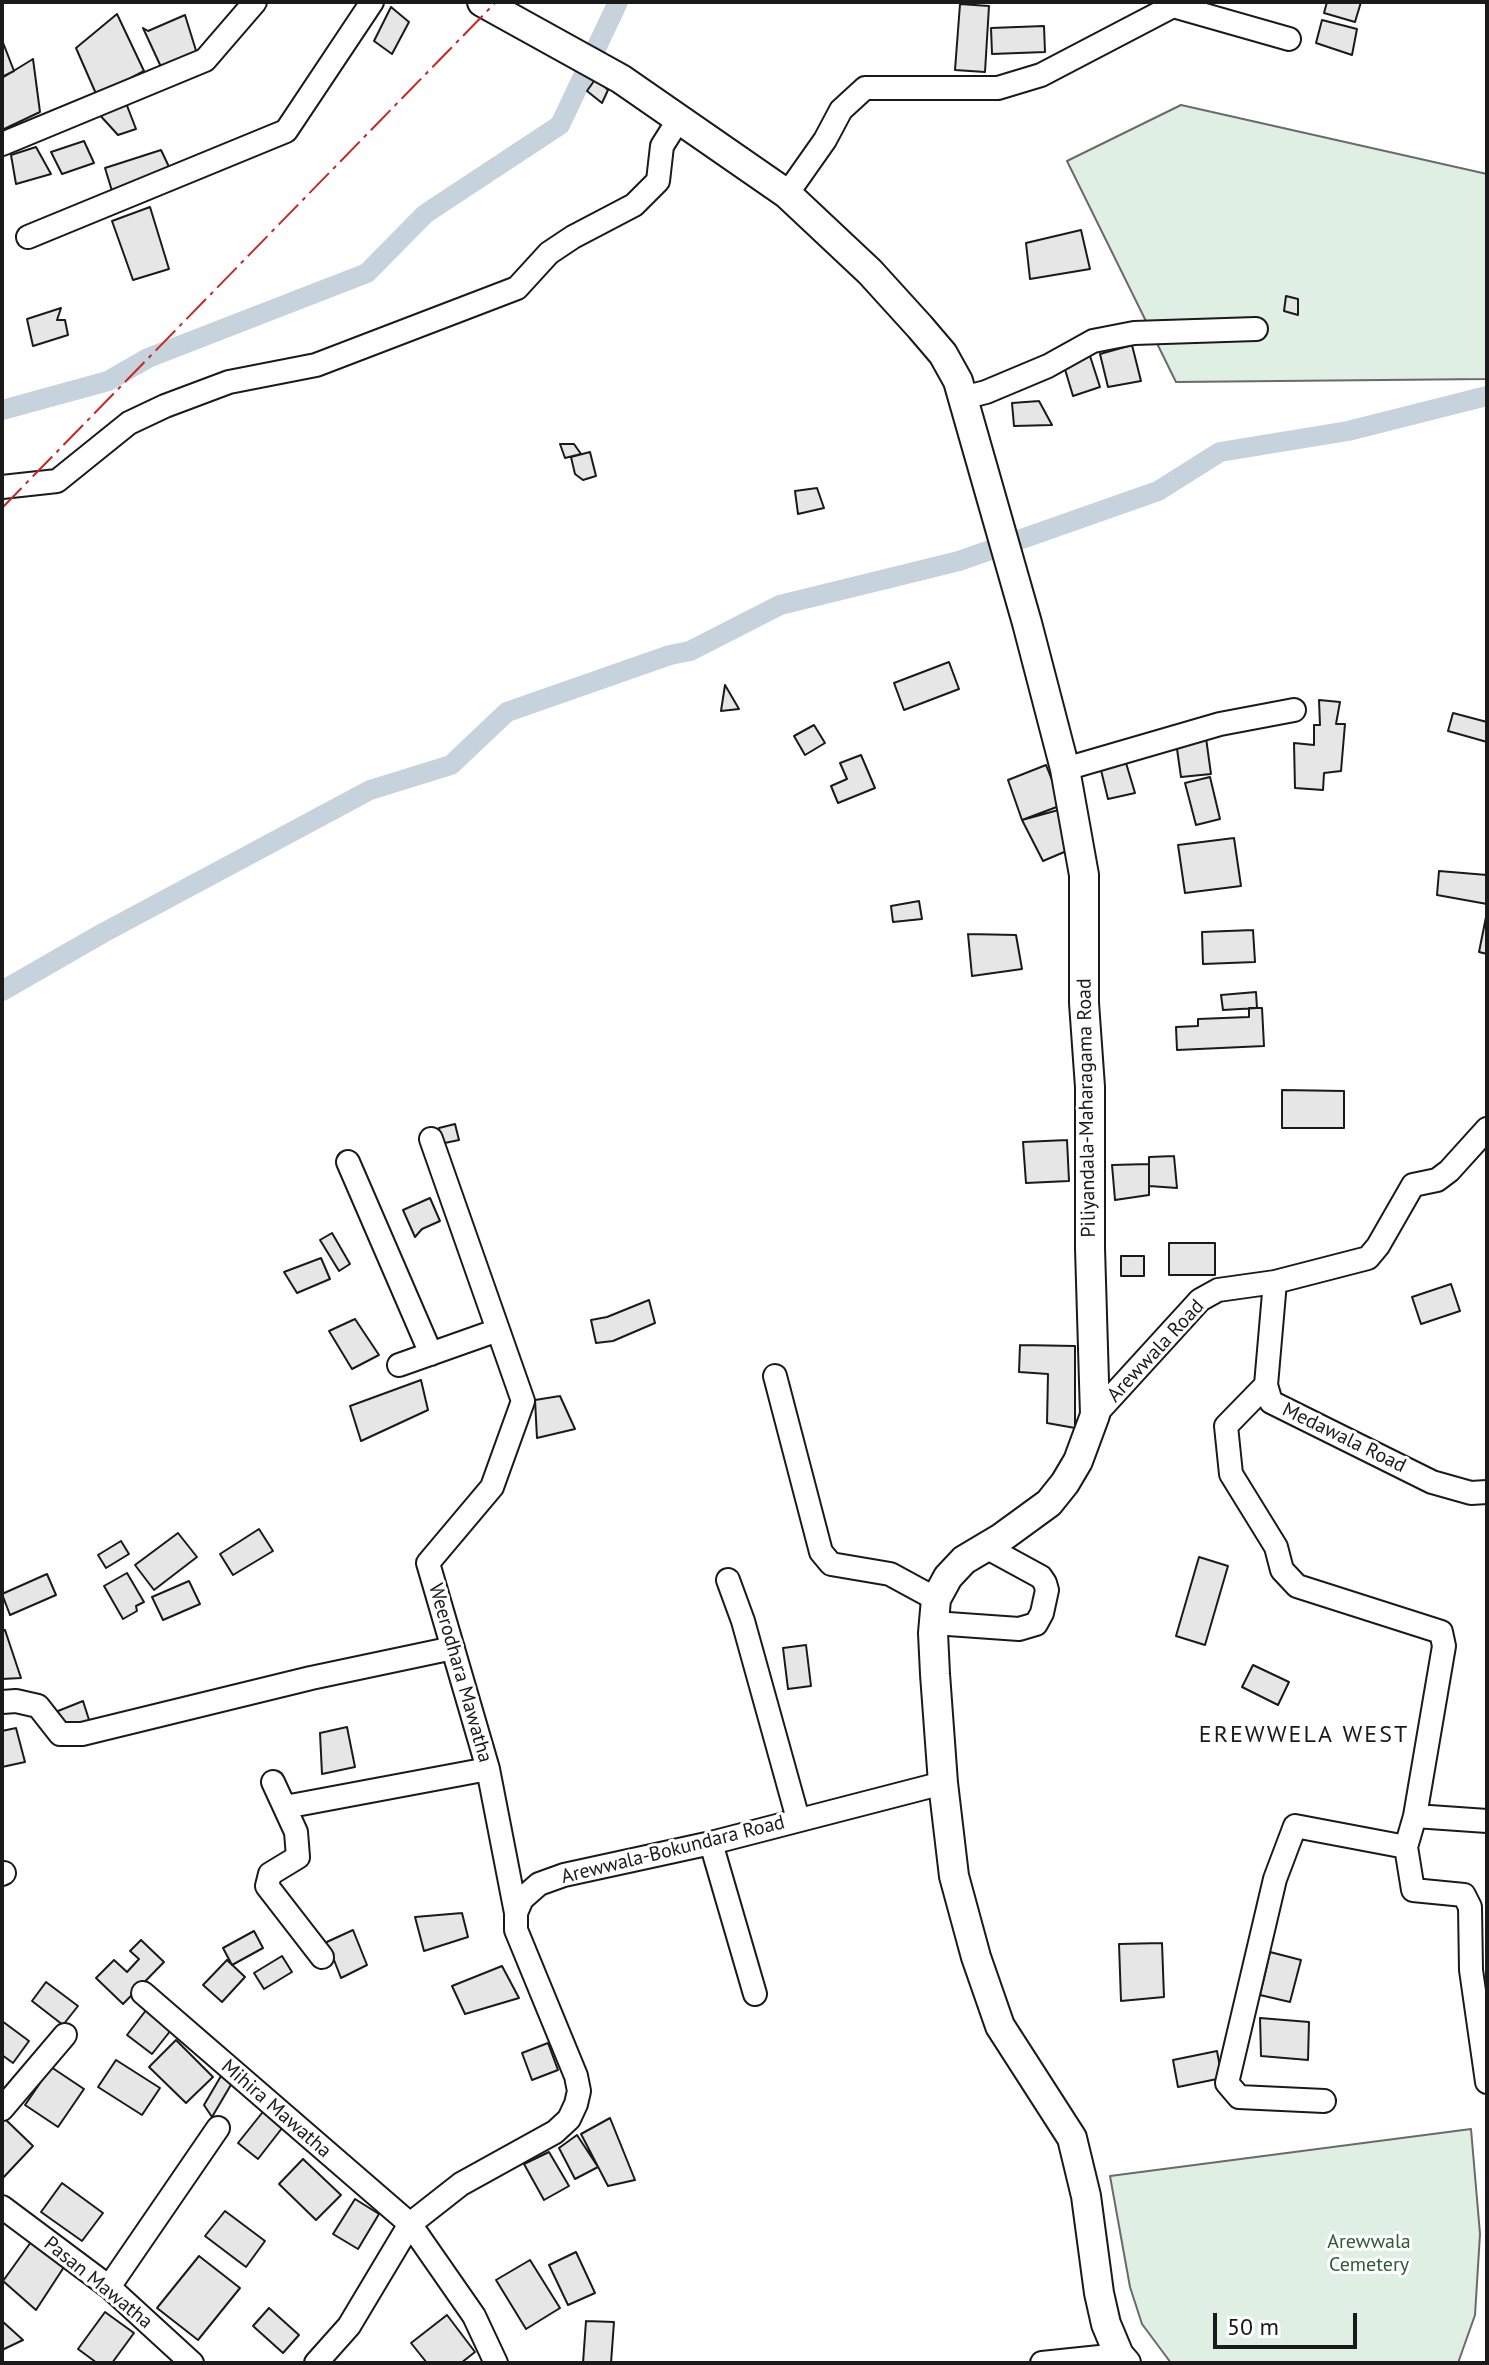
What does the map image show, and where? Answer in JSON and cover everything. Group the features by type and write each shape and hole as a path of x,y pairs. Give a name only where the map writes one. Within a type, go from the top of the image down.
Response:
{"main road":[{"name":"Piliyandala-Maharagama Road","path":"482,2 621,79 787,194 870,272 943,354 958,381 1005,544 1065,769 1084,875 1084,1003 1090,1087 1090,1248 1095,1415 1078,1461 1049,1503 956,1567 935,1611"},
{"path":"935,1611 943,1783 954,1876 976,1957 1000,2026 1072,2138 1086,2196 1106,2324 1122,2359"}],"street":[{"path":"2,144 205,60 255,2"},
{"path":"28,237 286,131 372,2"},
{"path":"787,194 825,140 841,110 865,88 998,88 1041,75 1173,6 1289,39"},
{"path":"2,487 57,481 129,423 165,406 229,382 316,365 517,288 549,253 634,205 658,181 662,146 679,119"},
{"path":"963,398 986,392 1048,366 1093,341 1134,333 1256,329"},
{"path":"1065,769 1220,724 1294,710"},
{"name":"Arewwala Road","path":"1095,1415 1200,1300 1218,1290 1275,1282 1368,1258 1413,1185 1437,1180 1449,1171 1487,1129"},
{"name":"Weerodhara Mawatha","path":"431,1139 523,1401 492,1487 428,1563 488,1769 516,1913"},
{"path":"348,1162 431,1354"},
{"name":"Medawala Road","path":"1275,1282 1266,1385 1271,1402 1432,1482 1471,1493 1487,1492"},
{"path":"399,1365 498,1330"},
{"path":"775,1376 821,1552 831,1564 890,1574 935,1611 1019,1629 1036,1624 1042,1613 1047,1590 1045,1583 1041,1577 986,1547"},
{"path":"1266,1385 1226,1426 1231,1474 1276,1547 1282,1570 1297,1586 1441,1632 1444,1646 1415,1816 1406,1847 1413,1890 1464,1895 1470,1907 1471,1970 1487,2082"},
{"path":"728,1580 743,1621 798,1819"},
{"path":"2,1702 16,1701 38,1706 60,1734 82,1734 311,1678 453,1648"},
{"path":"285,1807 488,1769"},
{"path":"273,1782 296,1832 298,1857 270,1874 267,1886 322,1957"},
{"name":"Arewwala-Bokundara Road","path":"516,1913 522,1899 539,1884 564,1875 711,1843 943,1783"},
{"path":"1415,1816 1487,1821"},
{"path":"1324,2101 1239,2097 1227,2083 1275,1879 1295,1826 1406,1847"},
{"path":"711,1843 755,1994"},
{"path":"316,2363 349,2326 410,2224 461,2184 555,2132 569,2119 576,2104 579,2091 576,2076 523,1951 516,1930 516,1913"},
{"name":"Mihira Mawatha","path":"143,1993 410,2224 474,2316 496,2363"},
{"path":"2,2109 65,2035"},
{"path":"109,2287 218,2128"},
{"name":"Pasan Mawatha","path":"2,2207 109,2287 192,2363"},
{"path":"1042,2363 1122,2359"}],"green space":[{"path":"1181,105 1487,174 1487,379 1176,382 1067,161"},
{"name":"Arewwala Cemetery","path":"1471,2129 1480,2234 1475,2315 1458,2363 1171,2363 1142,2324 1130,2287 1110,2176"}],"building":[{"path":"1327,2 1361,2 1355,22 1324,13"},
{"path":"960,4 989,6 985,72 955,70"},
{"path":"391,7 409,22 392,54 374,41"},
{"path":"117,14 144,71 97,96 76,48"},
{"path":"185,15 198,57 162,69 143,28 148,31"},
{"path":"1322,20 1357,29 1352,55 1316,43"},
{"path":"1044,26 1045,52 992,54 991,28"},
{"path":"2,40 14,71 2,77"},
{"path":"33,59 40,112 2,130 2,78"},
{"path":"596,78 608,90 602,103 587,91"},
{"path":"126,103 136,129 118,135 97,112"},
{"path":"84,141 94,163 62,174 51,152"},
{"path":"36,147 51,174 16,184 11,155"},
{"path":"161,150 171,171 112,191 105,168"},
{"path":"150,207 169,269 133,280 112,221"},
{"path":"1081,230 1090,269 1030,279 1026,243"},
{"path":"1286,296 1298,299 1298,315 1284,311"},
{"path":"61,308 57,320 65,320 68,335 33,346 27,319"},
{"path":"1132,345 1141,381 1108,387 1100,354"},
{"path":"1090,356 1100,387 1073,396 1064,366"},
{"path":"1039,401 1052,425 1014,426 1012,403"},
{"path":"560,444 574,444 581,454 565,458"},
{"path":"590,452 596,476 583,480 575,474 571,457"},
{"path":"817,488 824,508 798,514 795,491"},
{"path":"949,662 959,689 904,710 894,683"},
{"path":"725,685 739,709 721,711"},
{"path":"1319,700 1340,702 1336,724 1345,724 1341,771 1324,773 1323,790 1295,788 1294,743 1314,745 1314,725 1320,725"},
{"path":"1453,713 1487,722 1487,742 1448,731"},
{"path":"814,725 825,743 805,755 794,736"},
{"path":"1206,738 1211,774 1181,777 1176,742"},
{"path":"861,755 875,788 838,803 831,786 847,779 840,763"},
{"path":"1126,763 1135,793 1108,799 1101,770"},
{"path":"1046,765 1062,805 1022,820 1008,780"},
{"path":"1210,777 1220,819 1196,825 1185,783"},
{"path":"1062,809 1076,847 1043,861 1022,820"},
{"path":"1234,838 1241,886 1185,893 1178,845"},
{"path":"1439,871 1487,875 1487,904 1437,895"},
{"path":"919,901 922,919 893,922 891,906"},
{"path":"1487,912 1487,954 1479,952"},
{"path":"1253,930 1255,962 1203,964 1202,932"},
{"path":"968,934 1016,935 1022,969 972,976"},
{"path":"1256,992 1257,1008 1223,1010 1221,995"},
{"path":"1249,1008 1262,1008 1264,1046 1177,1050 1176,1027 1198,1026 1198,1019 1249,1017"},
{"path":"1282,1090 1344,1091 1344,1128 1282,1128"},
{"path":"455,1124 459,1140 440,1144 439,1128"},
{"path":"1067,1140 1069,1181 1026,1183 1023,1142"},
{"path":"1174,1156 1177,1188 1149,1186 1149,1157"},
{"path":"1149,1164 1149,1195 1115,1200 1112,1165"},
{"path":"430,1198 440,1221 422,1229 415,1237 403,1210"},
{"path":"332,1233 350,1264 339,1271 320,1240"},
{"path":"1169,1243 1215,1243 1215,1275 1169,1275"},
{"path":"1121,1256 1144,1256 1144,1276 1121,1276"},
{"path":"321,1258 330,1279 297,1293 284,1272"},
{"path":"1451,1284 1460,1311 1421,1324 1412,1297"},
{"path":"649,1300 655,1323 613,1341 596,1343 591,1320"},
{"path":"355,1319 379,1355 352,1369 329,1331"},
{"path":"1020,1345 1075,1346 1075,1428 1047,1423 1048,1374 1019,1372"},
{"path":"421,1380 428,1410 361,1441 350,1406"},
{"path":"560,1396 575,1429 537,1438 535,1400"},
{"path":"259,1529 273,1551 233,1575 220,1554"},
{"path":"178,1533 197,1557 154,1590 135,1565"},
{"path":"121,1541 129,1554 106,1568 98,1555"},
{"path":"1199,1557 1228,1566 1205,1645 1176,1636"},
{"path":"127,1573 144,1602 136,1606 137,1611 123,1619 104,1586"},
{"path":"47,1574 56,1595 10,1615 2,1594"},
{"path":"189,1581 200,1604 163,1620 152,1597"},
{"path":"5,1630 21,1678 2,1679 2,1631"},
{"path":"806,1645 811,1686 788,1689 783,1648"},
{"path":"1253,1665 1289,1682 1278,1705 1242,1687"},
{"path":"83,1701 91,1726 65,1727 53,1713"},
{"path":"347,1727 355,1767 322,1774 320,1733"},
{"path":"16,1728 25,1762 2,1767 2,1731"},
{"path":"462,1913 468,1937 424,1951 415,1917"},
{"path":"353,1930 367,1965 341,1978 334,1960 324,1964 318,1946"},
{"path":"254,1931 263,1948 232,1965 223,1948"},
{"path":"141,1940 164,1962 123,2004 96,1978 114,1960 127,1972 139,1959 130,1951"},
{"path":"1162,1943 1164,1997 1121,2001 1119,1944"},
{"path":"1270,1952 1301,1960 1290,2002 1260,1995"},
{"path":"282,1956 292,1972 264,1989 254,1973"},
{"path":"227,1960 245,1977 222,2002 203,1985"},
{"path":"502,1966 519,1998 465,2014 452,1986"},
{"path":"46,1982 78,2006 63,2025 32,2001"},
{"path":"150,2005 175,2025 152,2054 127,2035"},
{"path":"1260,2018 1309,2022 1308,2060 1261,2056"},
{"path":"2,2021 29,2041 13,2063 2,2055"},
{"path":"176,2040 213,2077 186,2103 149,2067"},
{"path":"548,2043 558,2070 532,2080 522,2053"},
{"path":"1217,2051 1222,2078 1178,2087 1173,2060"},
{"path":"116,2060 160,2088 142,2115 98,2087"},
{"path":"51,2067 84,2089 58,2127 25,2105"},
{"path":"221,2076 232,2083 212,2117 204,2105"},
{"path":"266,2108 286,2123 258,2159 238,2143"},
{"path":"610,2118 635,2180 608,2186 581,2134"},
{"path":"5,2119 33,2146 2,2179 2,2122"},
{"path":"577,2135 598,2167 575,2179 559,2148"},
{"path":"549,2152 569,2186 544,2200 524,2164"},
{"path":"303,2159 341,2195 316,2220 279,2184"},
{"path":"62,2183 103,2213 82,2241 41,2212"},
{"path":"355,2199 379,2214 358,2249 333,2234"},
{"path":"225,2211 265,2241 246,2267 205,2236"},
{"path":"31,2242 64,2267 36,2310 3,2281"},
{"path":"576,2252 595,2293 568,2305 549,2265"},
{"path":"199,2256 240,2288 198,2340 157,2308"},
{"path":"530,2260 560,2308 526,2329 496,2280"},
{"path":"269,2308 299,2335 283,2353 253,2326"},
{"path":"105,2312 134,2333 112,2363 97,2363 78,2349"},
{"path":"447,2315 475,2352 461,2363 427,2363 411,2343"},
{"path":"2,2321 23,2340 2,2350"},
{"path":"586,2321 614,2322 611,2363 583,2363"}],"waterway":[{"path":"2,410 108,381 148,358 367,273 425,214 560,125 618,2"},
{"path":"2,991 103,933 370,790 451,765 507,712 670,655 690,651 780,605 959,561 1158,491 1220,452 1348,431 1487,396"}],"power":[{"path":"2,508 496,2"}],"district":[{"name":"EREWWELA WEST","path":"1304,1735"}]}
